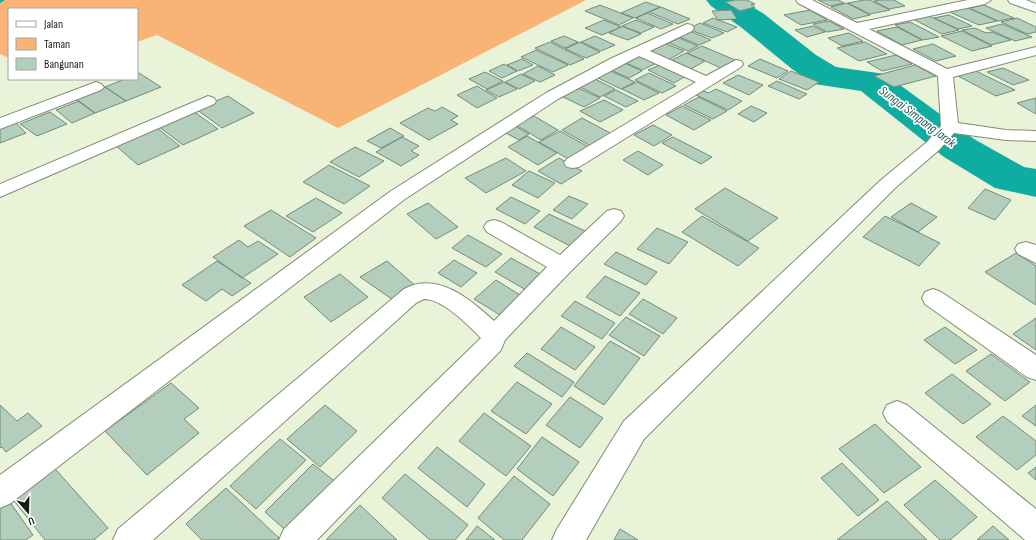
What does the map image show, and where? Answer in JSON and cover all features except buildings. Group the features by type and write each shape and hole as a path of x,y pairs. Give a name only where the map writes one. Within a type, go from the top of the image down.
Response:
{"street":[{"path":"802,0 945,74 1036,51"},
{"path":"855,28 985,0"},
{"path":"1014,0 1036,8"},
{"path":"0,493 398,195 552,96 687,28"},
{"path":"639,51 706,81"},
{"path":"573,163 736,64"},
{"path":"943,135 945,74"},
{"path":"0,124 96,87"},
{"path":"0,191 208,100"},
{"path":"568,540 634,430 888,184 943,135 1036,136"},
{"path":"295,540 492,343 494,336 562,266 614,216"},
{"path":"494,227 562,266"},
{"path":"129,540 408,297 426,290 436,292 470,312 494,336"},
{"path":"933,298 1036,369"},
{"path":"897,412 1036,528"}],"green space":[{"path":"0,0 586,0 338,128 157,35 138,42 138,8 8,8 8,58 0,54"}],"waterway":[{"name":"Sungai Simpang Jarak","path":"721,0 753,21 804,62 827,76 872,82 959,148 1011,178 1036,183"}]}
